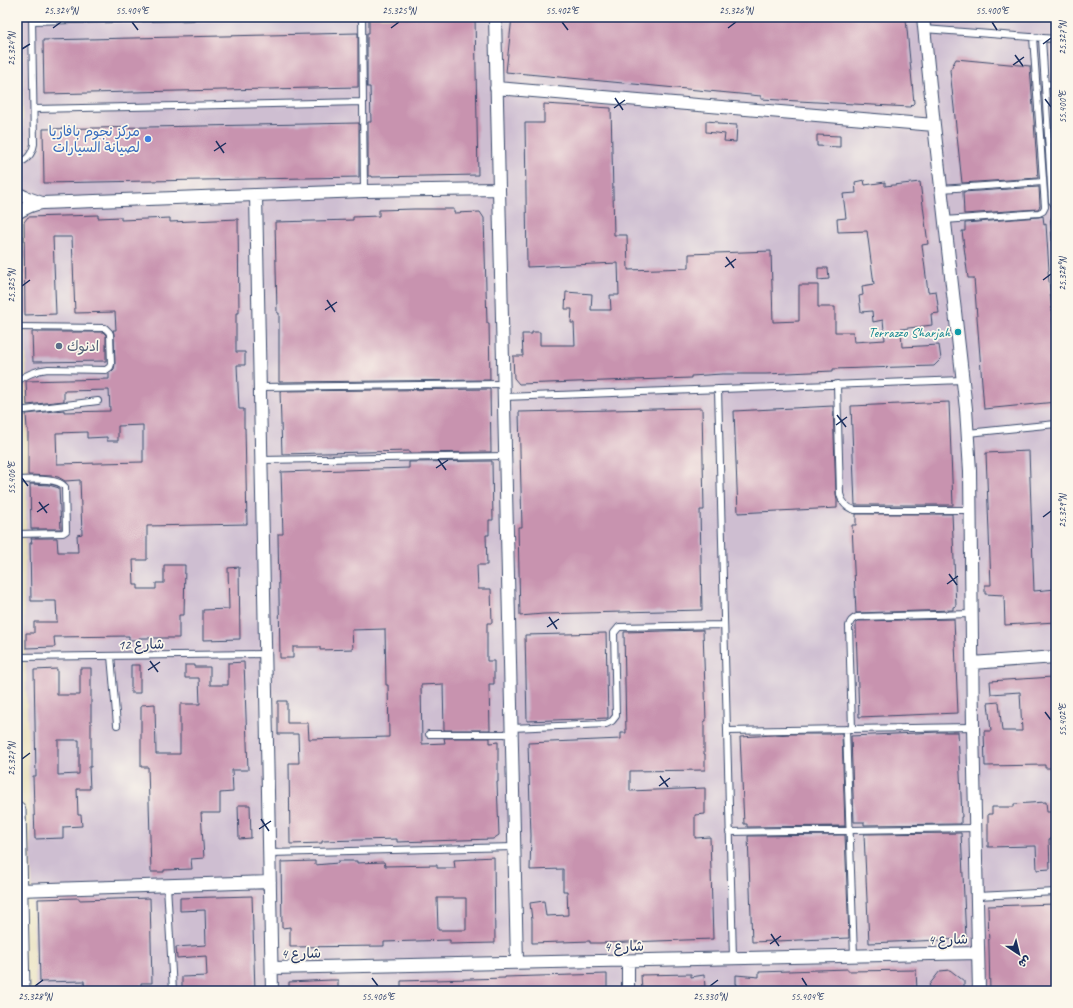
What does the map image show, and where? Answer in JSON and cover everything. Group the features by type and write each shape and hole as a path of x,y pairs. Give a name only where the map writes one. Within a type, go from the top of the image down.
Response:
{"main road":[{"path":"17,810 21,991"}],"street":[{"path":"495,17 517,963"},
{"path":"924,23 968,433 979,991"},
{"path":"496,88 934,126"},
{"path":"17,213 35,204 42,203 256,194 364,191 499,190"},
{"path":"17,193 42,203"},
{"path":"256,194 272,991"},
{"path":"972,663 1056,657"},
{"path":"19,890 270,882"},
{"name":"شارع 4","path":"272,968 978,953"},
{"path":"628,961 628,991"}],"lane":[{"path":"17,164 27,159 33,150 34,144 32,19 192,17"},
{"path":"362,17 364,191"},
{"path":"924,23 1056,39"},
{"path":"945,220 1042,212 1045,207 1032,37"},
{"path":"1042,38 1052,201 1056,207"},
{"path":"1045,84 1056,85"},
{"path":"34,109 363,102"},
{"path":"941,188 1043,182"},
{"path":"1056,217 1054,221 1056,247"},
{"path":"17,327 46,329 102,327 107,329 110,334 111,364 106,370 48,369 34,372 17,381"},
{"path":"48,362 48,369"},
{"path":"504,397 963,380"},
{"path":"260,387 503,384"},
{"path":"837,384 840,494 845,505 850,509 856,510 970,510"},
{"path":"718,389 733,958"},
{"path":"17,411 98,401"},
{"path":"968,433 1056,424"},
{"path":"261,460 505,456"},
{"path":"17,480 56,481 63,484 65,487 66,531 63,533 17,534"},
{"path":"854,956 850,830 850,622 857,617 972,614"},
{"path":"429,734 511,731 606,724 612,721 616,716 614,633 619,627 724,625"},
{"name":"شارع 12","path":"17,657 265,654"},
{"path":"111,656 117,725"},
{"path":"727,731 973,727"},
{"path":"729,832 976,828"},
{"path":"269,853 514,847"},
{"path":"167,885 172,991"},
{"path":"977,896 1056,892"}],"shaded area":[{"path":"23,17 1056,17 1056,991 36,991 24,605 28,449 23,182"}],"building":[{"path":"369,17 475,17 478,175 368,176 368,122 371,122 370,87 367,87 367,33 369,33"},
{"path":"512,17 704,17 721,19 721,17 883,17 906,19 914,103 910,107 761,99 761,96 506,72"},
{"path":"358,33 358,87 44,94 43,40"},
{"path":"956,59 1030,66 1038,178 962,183 950,70"},
{"path":"544,104 611,108 614,235 627,235 628,270 689,268 689,254 771,251 773,322 799,321 799,285 818,285 818,307 835,307 835,332 853,332 854,342 885,340 883,320 873,322 872,311 861,312 859,296 863,295 862,286 874,284 867,231 838,232 837,219 846,218 843,194 856,193 855,182 864,180 865,185 885,182 885,186 920,182 928,244 922,245 928,292 936,291 939,313 931,314 932,325 901,329 902,347 939,345 941,359 934,366 833,369 833,371 766,374 722,374 691,376 691,378 519,384 514,378 513,356 523,356 522,334 540,332 540,345 575,345 574,323 571,323 572,309 565,309 566,292 592,294 591,310 611,310 610,295 619,295 618,263 527,267 525,123 544,123"},
{"path":"706,121 718,122 718,124 737,125 736,142 724,141 725,134 706,132"},
{"path":"359,123 359,177 44,183 43,129"},
{"path":"817,135 840,136 840,147 817,146"},
{"path":"1039,187 1040,206 1038,209 964,214 963,192"},
{"path":"454,209 454,213 480,212 484,218 490,380 279,382 279,313 277,313 275,222 353,220 353,217 379,216 379,210"},
{"path":"98,215 98,218 121,217 121,220 170,218 170,222 238,219 239,313 236,313 236,352 245,352 245,365 237,365 239,409 244,409 247,524 147,526 147,560 133,560 134,585 138,585 138,589 156,589 156,583 164,583 164,565 185,565 184,615 179,615 179,638 139,638 139,640 129,640 129,636 54,637 55,647 26,648 26,633 34,633 34,622 57,622 56,601 31,601 31,538 57,538 58,552 78,552 77,535 82,534 80,480 65,481 58,477 28,475 28,429 26,414 64,410 64,412 110,411 109,390 64,391 64,401 27,405 26,381 109,379 109,374 114,369 115,364 113,330 116,330 115,312 75,313 72,237 53,237 56,314 25,315 24,222 28,217","holes":["143,425 143,462 57,464 56,433 87,432 87,438 107,437 107,441 118,441 118,426"]},
{"path":"1043,216 1044,225 1046,224 1048,271 1056,352 1056,402 984,409 974,278 968,278 962,231 965,231 965,223"},
{"path":"818,268 828,268 829,279 818,280"},
{"name":"ادنوك","path":"32,332 103,332 106,335 106,361 33,362"},
{"path":"490,389 491,452 409,453 409,451 282,454 280,391"},
{"path":"949,402 953,505 855,505 851,406"},
{"path":"833,406 837,508 738,513 734,411"},
{"path":"702,408 704,510 700,510 702,610 543,614 520,616 518,527 522,527 519,412"},
{"path":"1029,451 1034,591 1056,589 1056,622 1005,625 1004,595 985,594 985,585 991,585 986,453"},
{"path":"492,461 493,520 489,520 489,535 486,535 487,565 477,565 478,589 491,589 492,623 487,623 487,661 494,661 494,684 489,684 490,730 444,730 443,684 421,685 422,744 445,743 444,738 490,738 490,743 498,742 497,782 499,835 493,839 397,842 397,839 322,841 322,843 290,844 289,763 299,763 298,734 278,734 278,701 287,701 287,723 308,723 309,739 389,737 388,685 386,685 385,629 352,630 353,649 320,650 320,647 293,647 293,658 280,658 278,534 283,534 281,472 409,468 409,462"},
{"path":"30,484 49,485 59,488 61,529 31,529"},
{"path":"856,514 952,514 956,606 953,607 953,610 856,613 852,525 856,525"},
{"path":"239,567 240,639 203,640 203,610 229,609 228,568"},
{"path":"954,619 958,713 859,717 856,622"},
{"path":"703,630 706,721 704,721 705,770 630,771 630,791 705,788 705,814 695,815 695,838 710,837 713,939 600,943 590,943 590,941 532,943 530,903 544,901 546,916 568,915 567,891 563,891 563,869 530,870 531,836 528,743 621,739 621,733 626,733 624,632"},
{"path":"606,633 608,718 527,721 525,635"},
{"path":"244,662 248,770 232,770 233,792 220,793 220,813 201,813 204,858 191,859 192,869 151,872 148,767 141,767 141,705 155,704 156,754 180,754 180,704 200,704 199,678 185,678 185,665 194,665 194,667 210,667 210,685 228,685 228,663"},
{"path":"131,665 140,665 140,693 131,693"},
{"path":"80,668 91,668 90,789 77,789 78,815 81,815 82,826 63,827 63,838 35,839 33,776 36,776 34,670 57,669 57,695 80,695","holes":["58,740 79,740 79,774 58,775"]},
{"path":"1053,677 1054,690 1056,690 1056,768 1045,768 1045,765 985,766 984,731 991,731 988,703 999,702 1002,731 1022,731 1020,692 991,694 990,681"},
{"path":"958,732 962,817 961,824 864,825 864,822 854,822 851,736"},
{"path":"791,734 842,734 845,826 747,827 747,824 744,824 740,737"},
{"path":"1046,802 1047,812 1056,812 1056,839 1049,839 1050,869 1037,870 1036,846 988,847 988,814 992,814 992,807 1014,807 1014,804"},
{"path":"238,805 250,805 251,838 239,839"},
{"path":"961,833 966,939 869,943 864,834"},
{"path":"845,835 849,938 752,942 748,836"},
{"path":"494,857 495,943 450,944 450,940 384,942 384,946 290,947 290,927 282,928 281,862 315,861 315,865 338,863 338,861 357,861 357,863 384,862 385,866 437,865 437,868 455,868 454,860","holes":["437,898 466,898 466,930 438,930"]},
{"path":"252,896 255,991 182,991 182,977 207,976 206,956 177,958 176,947 206,945 205,910 180,911 180,898"},
{"path":"79,898 79,900 150,898 152,983 141,983 141,991 85,991 84,981 40,982 38,899"},
{"path":"1056,904 1056,991 990,991 988,906"},
{"path":"848,969 848,971 916,970 917,991 737,991 736,975 759,977 759,972"},
{"path":"950,970 964,981 964,991 933,991 929,985 940,971"},
{"path":"607,974 607,991 401,991 401,981"},
{"path":"691,974 691,977 704,975 705,987 701,987 701,991 642,991 641,975"},
{"path":"338,980 338,991 289,991 289,982"}],"place":[{"name":"مركز نجوم بافاريا لصيانة السيارات","path":"148,139"},
{"name":"Terrazzo Sharjah","path":"958,332"},
{"name":"ادنوك","path":"59,346"}]}
